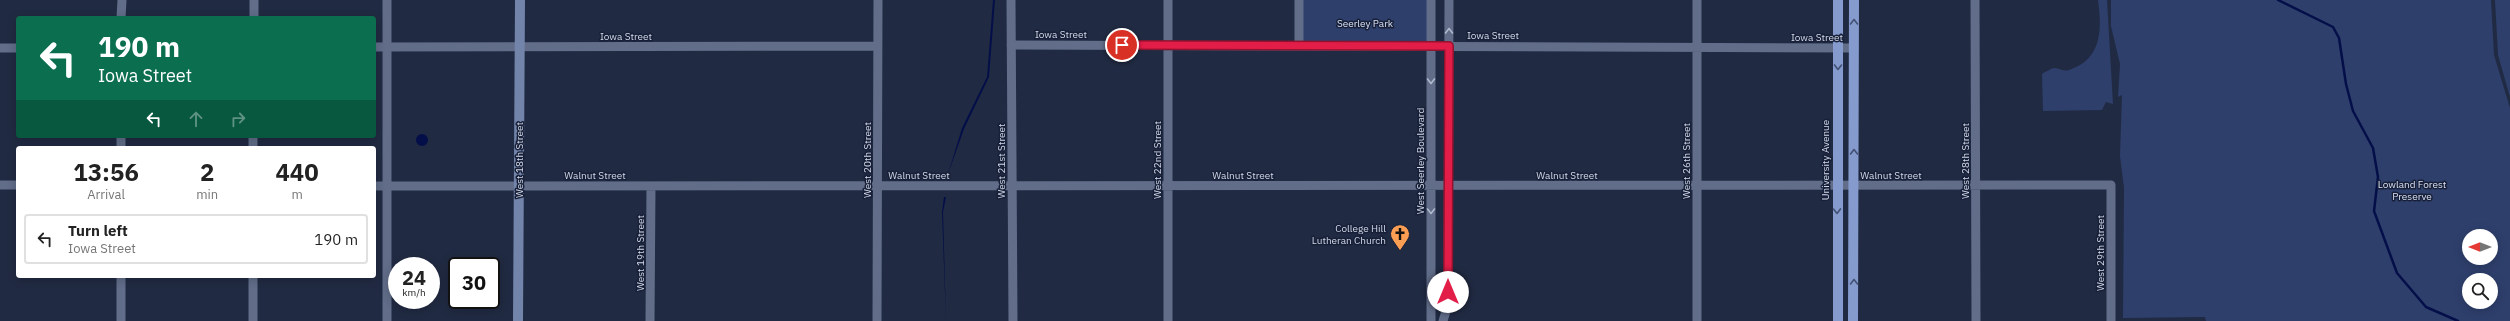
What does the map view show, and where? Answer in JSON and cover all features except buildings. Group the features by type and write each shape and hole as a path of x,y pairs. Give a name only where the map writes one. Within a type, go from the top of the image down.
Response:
{"main road":[{"name":"West 18th Street","path":"518,321 520,0"},
{"name":"University Avenue","path":"1838,0 1836,186 1838,321"},
{"path":"1853,321 1854,0"}],"street":[{"path":"121,16 122,0"},
{"path":"254,0 254,16"},
{"path":"387,0 387,321"},
{"name":"West 20th Street","path":"877,321 878,0"},
{"name":"West 21st Street","path":"1011,0 1012,321"},
{"name":"West 22nd Street","path":"1168,0 1168,321"},
{"path":"1299,0 1299,46"},
{"name":"West Seerley Boulevard","path":"1431,0 1431,321"},
{"path":"1444,321 1448,305 1449,0"},
{"name":"West 26th Street","path":"1697,0 1698,321"},
{"name":"West 28th Street","path":"1975,0 1976,321"},
{"name":"Iowa Street","path":"1011,45 1854,48"},
{"name":"Iowa Street","path":"376,47 878,46"},
{"path":"0,48 16,48"},
{"path":"0,185 16,185"},
{"name":"Walnut Street","path":"376,186 2111,185"},
{"name":"West 29th Street","path":"2111,185 2111,321"},
{"name":"West 19th Street","path":"650,321 651,186"},
{"path":"120,321 121,278"},
{"path":"253,278 253,321"}],"green space":[{"name":"Seerley Park","path":"1299,0 1431,0 1431,46 1299,46"},
{"path":"2098,0 2107,0 2113,104 2106,102 2102,110 2043,111 2042,74 2054,68 2065,71 2069,70 2088,59 2094,51 2100,22"},
{"name":"Lowland Forest Preserve","path":"2111,0 2491,0 2494,55 2510,108 2510,321 2206,321 2205,317 2123,318 2124,188 2120,156 2122,95 2118,97 2120,64 2111,26"},
{"path":"2495,0 2510,0 2510,97 2498,55"}],"shaded area":[{"path":"993,0 995,0 989,77 964,129 948,174 962,128 987,77"},
{"path":"420,134 424,134 428,140 424,146 420,146 416,142 416,138"},
{"path":"944,197 946,197 943,212 946,321 942,212"}],"waterway":[{"path":"2278,0 2333,27 2339,38 2346,84 2353,111 2373,148 2378,177 2374,211 2397,273 2426,307 2458,321"}],"place":[{"name":"College Hill Lutheran Church","path":"1400,251"}],"route":[{"path":"1122,45 1449,46 1448,292"}]}
